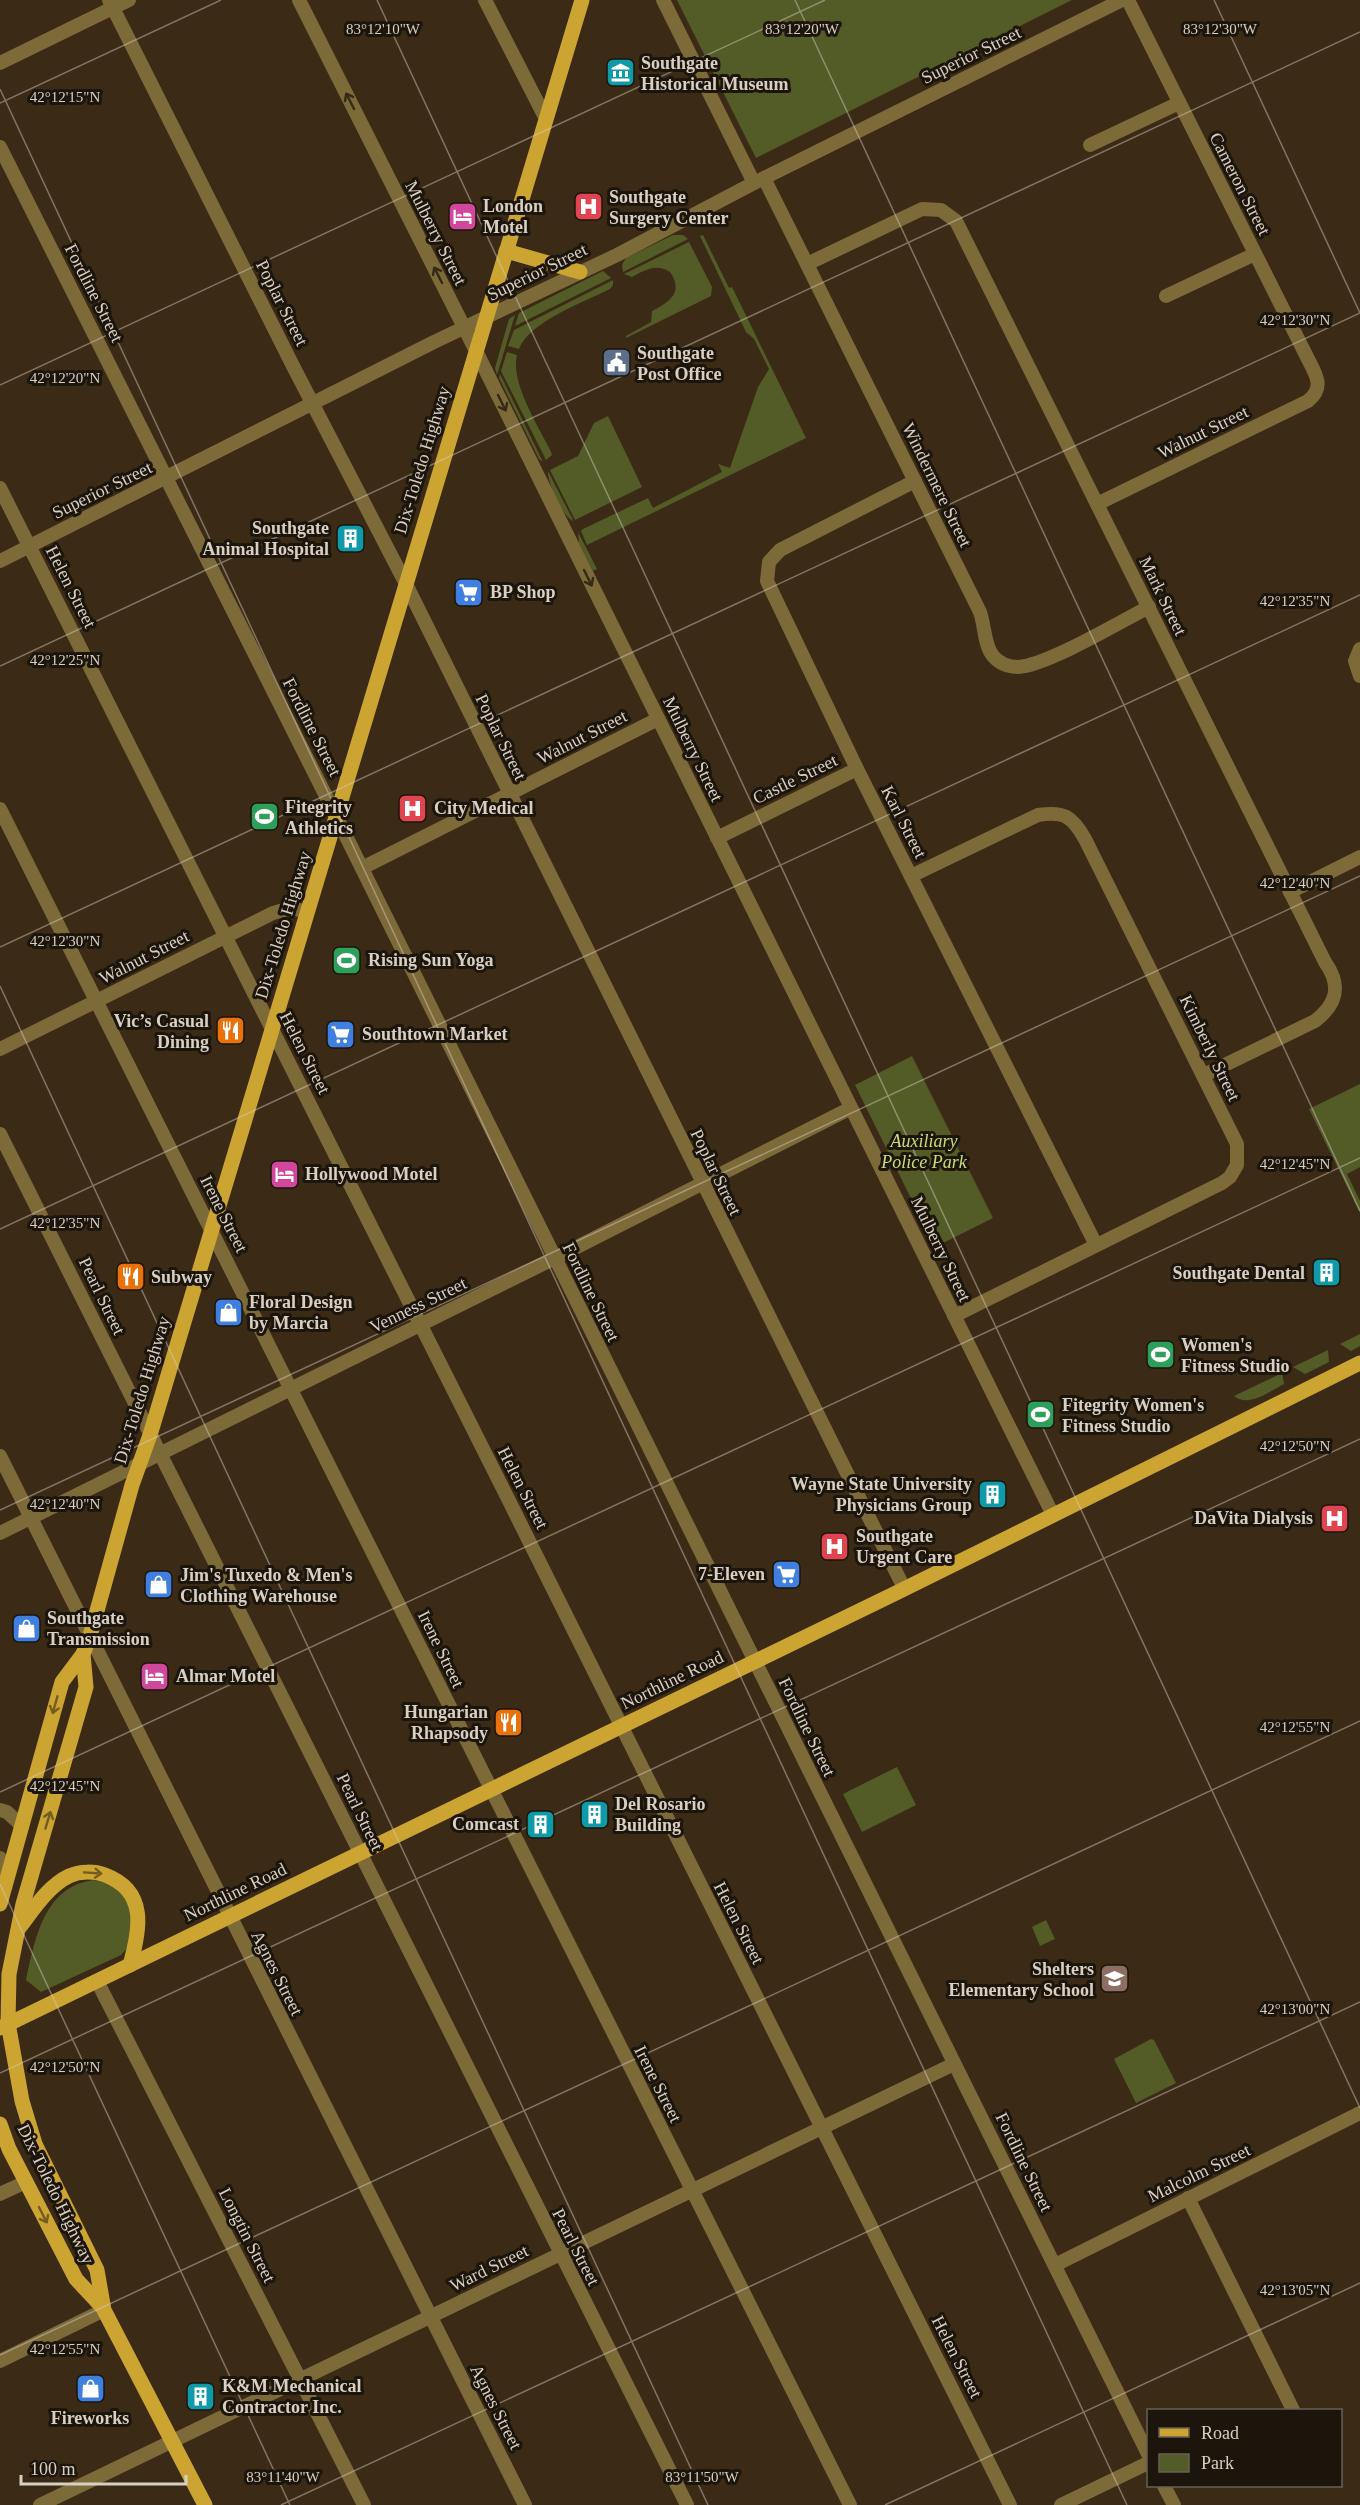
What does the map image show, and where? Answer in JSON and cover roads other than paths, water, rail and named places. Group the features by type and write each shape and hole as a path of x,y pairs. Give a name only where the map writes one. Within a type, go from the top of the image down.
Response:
{"main road":[{"name":"Dix-Toledo Highway","path":"0,1904 62,1682 83,1654 90,1636 582,0"},
{"path":"506,251 580,272"},
{"name":"Northline Road","path":"4,2025 754,1662 1360,1363"},
{"name":"Dix-Toledo Highway","path":"83,1654 86,1687 23,1904 9,1974 4,2025 35,2144 97,2270 104,2309"},
{"path":"21,1826 30,1853 23,1904"},
{"path":"17,1930 50,1890 65,1878 81,1872 102,1873 121,1884 136,1905 138,1936 130,1965"},
{"name":"Dix-Toledo Highway","path":"0,2124 9,2149 76,2279 104,2309 205,2505"}],"street":[{"path":"0,63 111,4 129,0"},
{"name":"Mulberry Street","path":"299,0 476,351 1053,1515"},
{"path":"485,0 546,119"},
{"name":"Windermere Street","path":"663,0 759,180 807,264 980,612 988,649 1002,664 1017,667 1032,665 1149,607"},
{"name":"Superior Street","path":"0,561 1122,0"},
{"name":"Cameron Street","path":"1128,0 1309,361 1318,385"},
{"name":"Poplar Street","path":"111,4 406,584 508,795 904,1588"},
{"path":"1090,145 1179,103"},
{"name":"Fordline Street","path":"0,147 362,868 1147,2450"},
{"name":"Mark Street","path":"807,264 922,209 941,210 956,221 1325,962 1334,975 1335,989 1332,1003 1315,1022 1204,1075"},
{"path":"1166,296 1255,254"},
{"name":"Walnut Street","path":"1097,504 1308,400 1316,392 1318,385"},
{"name":"Karl Street","path":"915,481 787,546 772,558 767,581 857,769 1096,1245"},
{"name":"Helen Street","path":"0,488 272,1027 1010,2505"},
{"path":"1360,650 1355,661 1360,676"},
{"name":"Walnut Street","path":"362,868 658,719"},
{"name":"Castle Street","path":"717,838 857,769"},
{"name":"Irene Street","path":"0,809 850,2505"},
{"name":"Kimberly Street","path":"911,876 1038,815 1054,813 1064,815 1073,821 1089,847 1204,1075 1237,1144 1239,1158 1234,1171 1222,1183 954,1316"},
{"path":"1290,892 1360,857"},
{"name":"Walnut Street","path":"0,1049 284,909 291,908 306,912"},
{"name":"Venness Street","path":"0,1533 851,1108"},
{"name":"Pearl Street","path":"0,1134 687,2505"},
{"name":"Agnes Street","path":"0,1456 525,2505"},
{"path":"0,1810 7,1812 21,1826"},
{"path":"0,1858 8,1876"},
{"name":"Longtin Street","path":"98,1981 364,2505"},
{"name":"Ward Street","path":"40,2505 954,2064"},
{"name":"Malcolm Street","path":"1054,2265 1360,2113"},
{"path":"0,2194 26,2182"},
{"path":"1188,2198 1293,2409"},
{"path":"0,2361 104,2309"},
{"path":"1062,2505 1147,2464"},
{"path":"1165,2487 1174,2505"}],"place":[{"name":"Southgate Historical Museum","path":"620,73"},
{"name":"Southgate Surgery Center","path":"588,207"},
{"name":"London Motel","path":"462,216"},
{"name":"Southgate Post Office","path":"616,363"},
{"name":"Southgate Animal Hospital","path":"350,538"},
{"name":"BP Shop","path":"469,592"},
{"name":"City Medical","path":"413,808"},
{"name":"Fitegrity Athletics","path":"264,817"},
{"name":"Rising Sun Yoga","path":"347,960"},
{"name":"Vic’s Casual Dining","path":"230,1031"},
{"name":"Southtown Market","path":"341,1034"},
{"name":"Hollywood Motel","path":"284,1174"},
{"name":"Southgate Dental","path":"1326,1273"},
{"name":"Subway","path":"130,1277"},
{"name":"Floral Design by Marcia","path":"228,1312"},
{"name":"Women's Fitness Studio","path":"1160,1355"},
{"name":"Fitegrity Women's Fitness Studio","path":"1041,1415"},
{"name":"Wayne State University Physicians Group","path":"993,1494"},
{"name":"DaVita Dialysis","path":"1334,1518"},
{"name":"Southgate Urgent Care","path":"835,1546"},
{"name":"7-Eleven","path":"786,1574"},
{"name":"Jim's Tuxedo & Men's Clothing Warehouse","path":"159,1585"},
{"name":"Southgate Transmission","path":"26,1628"},
{"name":"Almar Motel","path":"155,1676"},
{"name":"Hungarian Rhapsody","path":"509,1722"},
{"name":"Del Rosario Building","path":"594,1814"},
{"name":"Comcast","path":"540,1824"},
{"name":"Shelters Elementary School","path":"1115,1979"},
{"name":"Fireworks","path":"90,2389"},
{"name":"K&M Mechanical Contractor Inc.","path":"201,2396"}],"park label":[{"name":"Auxiliary Police Park","path":"924,1151"}]}
